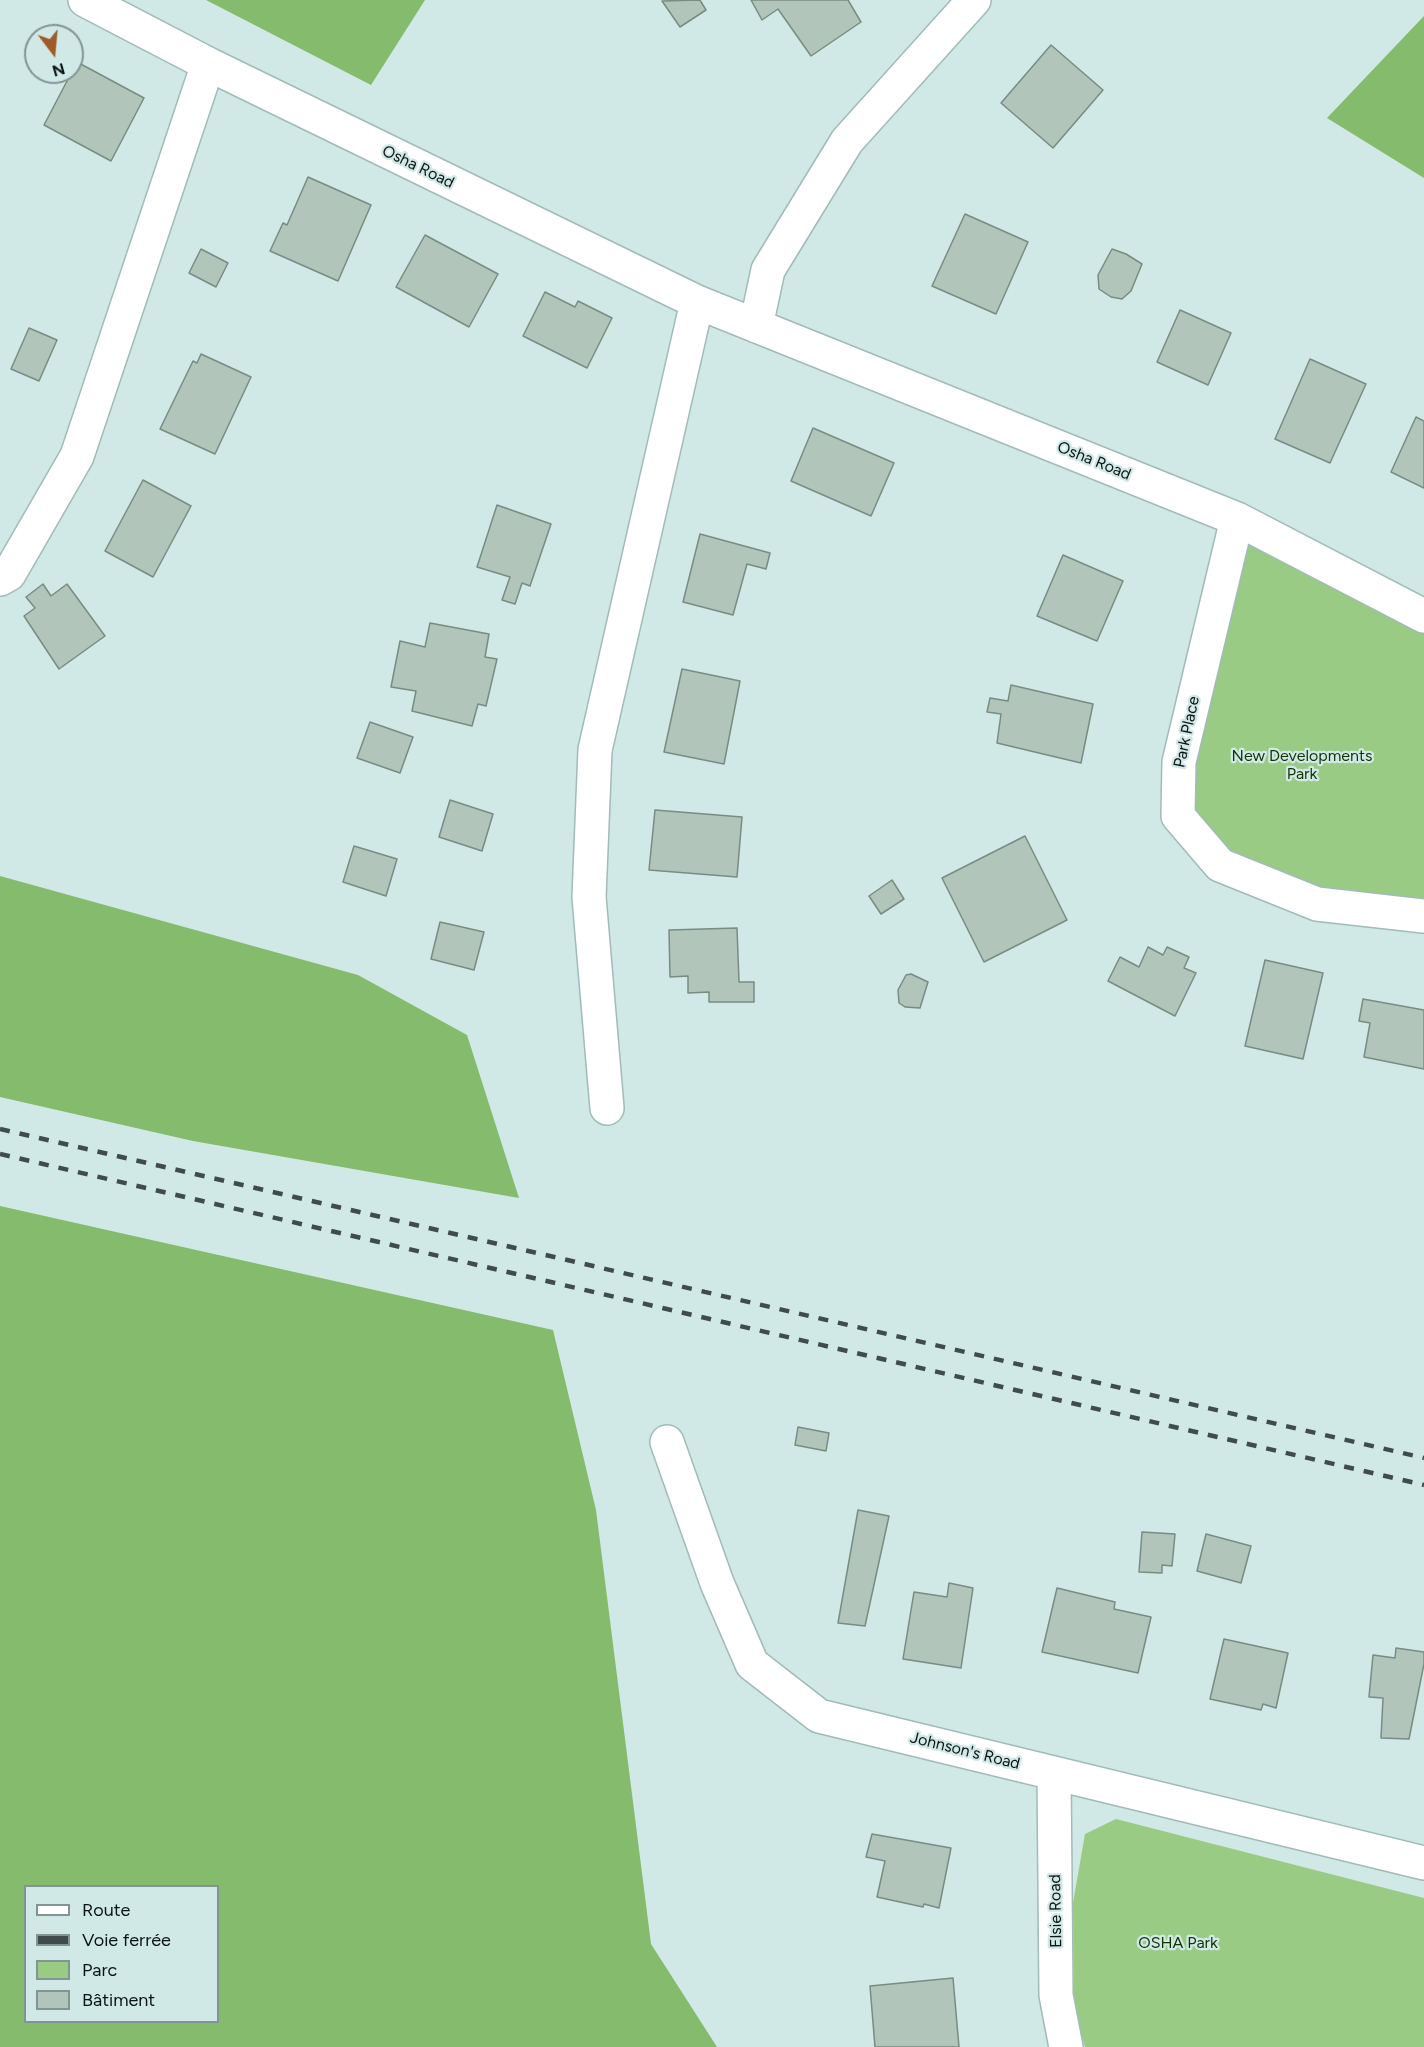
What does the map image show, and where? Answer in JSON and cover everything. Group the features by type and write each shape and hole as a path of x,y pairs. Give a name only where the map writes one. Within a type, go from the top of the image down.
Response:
{"street":[{"name":"Osha Road","path":"85,0 208,64 697,302 1237,519 1424,616"},
{"path":"756,326 768,270 847,141 974,0"},
{"path":"0,579 9,574 77,456 208,64"},
{"path":"607,1108 589,897 595,750 697,302"},
{"name":"Park Place","path":"1237,519 1179,762 1178,816 1220,865 1295,896 1317,904 1424,916"},
{"name":"Johnson's Road","path":"667,1442 717,1583 752,1664 819,1716 1424,1863"},
{"name":"Elsie Road","path":"1054,1773 1056,1995 1066,2047"}],"green space":[{"path":"206,0 425,0 371,85"},
{"path":"1424,16 1424,178 1327,118"},
{"name":"New Developments Park","path":"1237,519 1424,616 1424,916 1220,865 1178,816"},
{"path":"0,876 358,975 467,1035 519,1198 193,1141 0,1097"},
{"path":"0,1206 553,1330 596,1510 651,1944 717,2047 0,2047"},
{"name":"OSHA Park","path":"1116,1819 1424,1898 1424,2047 1085,2047 1074,2008 1073,1903 1085,1834"}],"building":[{"path":"700,0 706,10 680,27 662,1"},
{"path":"751,0 848,0 861,22 811,56 778,9 762,20"},
{"path":"1051,45 1103,90 1053,148 1001,103"},
{"path":"84,66 144,98 111,161 44,125 65,84 84,84"},
{"path":"308,177 371,205 338,281 270,251 283,223 287,225"},
{"path":"965,214 1028,242 996,314 932,286"},
{"path":"425,235 498,274 469,327 396,287"},
{"path":"201,249 228,263 216,287 189,273"},
{"path":"1112,249 1142,264 1131,291 1122,299 1111,297 1099,289 1098,275"},
{"path":"545,292 575,307 578,301 612,318 587,368 523,336"},
{"path":"1180,310 1231,333 1208,385 1157,362"},
{"path":"29,328 57,340 39,381 11,369"},
{"path":"201,354 251,377 215,454 160,429 193,361 197,363"},
{"path":"1310,359 1366,384 1330,463 1275,439"},
{"path":"1416,417 1424,421 1424,488 1391,472"},
{"path":"813,428 894,463 871,516 791,481"},
{"path":"143,480 191,506 153,577 105,551"},
{"path":"497,505 551,524 530,586 522,583 515,604 502,600 510,577 477,567"},
{"path":"700,534 770,553 766,569 747,564 733,615 683,602"},
{"path":"1063,555 1123,581 1097,641 1037,616"},
{"path":"43,584 51,596 67,584 105,636 59,669 24,616 35,608 26,597"},
{"path":"430,623 489,634 485,657 497,659 486,706 478,704 472,726 412,711 416,691 391,687 400,641 425,647"},
{"path":"682,669 740,681 724,764 664,752"},
{"path":"1011,685 1093,704 1081,763 997,743 1001,714 987,712 990,698 1008,701"},
{"path":"370,722 413,737 400,773 357,758"},
{"path":"450,800 493,814 482,851 439,837"},
{"path":"655,810 742,817 737,877 649,870"},
{"path":"1025,836 1067,920 984,962 942,878"},
{"path":"354,846 397,859 386,896 343,882"},
{"path":"892,880 904,899 881,914 869,896"},
{"path":"440,922 484,932 474,970 431,959"},
{"path":"737,928 739,982 754,982 754,1002 709,1002 709,992 688,993 688,976 670,977 669,930"},
{"path":"1148,947 1163,955 1167,947 1189,957 1184,968 1196,973 1175,1016 1108,981 1120,957 1139,967"},
{"path":"1265,960 1323,973 1303,1059 1245,1046"},
{"path":"911,974 928,982 920,1008 905,1007 899,1003 898,990 906,975"},
{"path":"1363,999 1424,1010 1424,1069 1364,1057 1370,1023 1359,1021"},
{"path":"798,1427 829,1433 826,1451 795,1445"},
{"path":"858,1510 889,1516 865,1626 838,1623"},
{"path":"1142,1532 1175,1534 1172,1566 1162,1565 1162,1573 1139,1572"},
{"path":"1206,1534 1251,1546 1241,1583 1197,1571"},
{"path":"949,1583 973,1588 961,1668 903,1659 914,1592 947,1597"},
{"path":"1057,1588 1115,1602 1114,1609 1151,1617 1138,1673 1042,1652"},
{"path":"1224,1639 1288,1653 1276,1708 1263,1704 1261,1710 1210,1699"},
{"path":"1396,1648 1424,1652 1424,1664 1409,1739 1381,1738 1383,1698 1369,1697 1373,1655 1395,1658"},
{"path":"872,1834 951,1848 939,1908 924,1904 923,1907 877,1897 885,1861 866,1857"},
{"path":"953,1978 959,2047 875,2047 870,1986"}],"railway":[{"path":"0,1129 1424,1458"},
{"path":"0,1154 1424,1485"}]}
